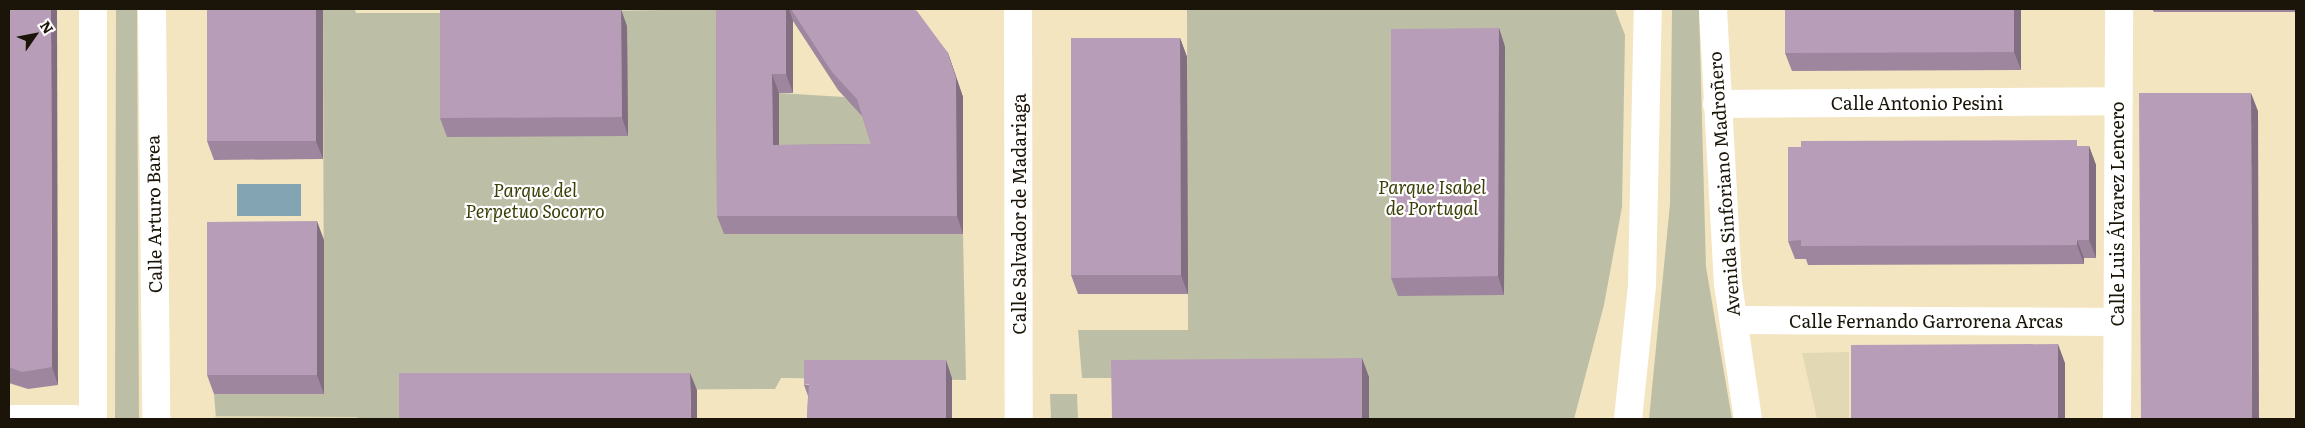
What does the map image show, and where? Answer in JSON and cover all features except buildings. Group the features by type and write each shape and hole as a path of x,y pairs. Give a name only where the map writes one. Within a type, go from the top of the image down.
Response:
{"street":[{"path":"93,419 94,9"},
{"name":"Calle Arturo Barea","path":"152,9 156,419"},
{"name":"Calle Salvador de Madariaga","path":"1018,9 1020,419"},
{"path":"1628,419 1642,285 1648,9"},
{"name":"Avenida Sinforiano Madroñero","path":"1713,9 1717,104 1734,320 1748,419"},
{"name":"Calle Luis Álvarez Lencero","path":"2117,419 2118,9"},
{"name":"Calle Antonio Pesini","path":"1717,104 2117,102"},
{"name":"Calle Fernando Garrorena Arcas","path":"1734,320 2117,322"},
{"path":"9,419 75,419"}],"green space":[{"path":"116,9 137,9 139,419 115,419"},
{"name":"Parque del Perpetuo Socorro","path":"323,9 355,9 356,13 478,13 723,9 724,234 963,234 966,380 781,378 775,389 406,391 405,419 216,419 214,394 324,393"},
{"name":"Parque Isabel de Portugal","path":"1615,9 1625,35 1622,207 1604,305 1574,419 1369,419 1162,378 1082,378 1078,330 1188,330 1187,10"},
{"path":"1672,9 1699,9 1706,267 1732,419 1649,419 1670,204"},
{"path":"779,93 844,97 860,111 874,149 779,163"},
{"path":"1050,394 1077,394 1078,419 1051,419"}],"sand":[{"path":"1849,352 1849,419 1817,419 1802,353"},
{"path":"215,416 358,417 358,419 216,419"}],"water":[{"path":"237,184 301,184 301,216 237,216"}]}
